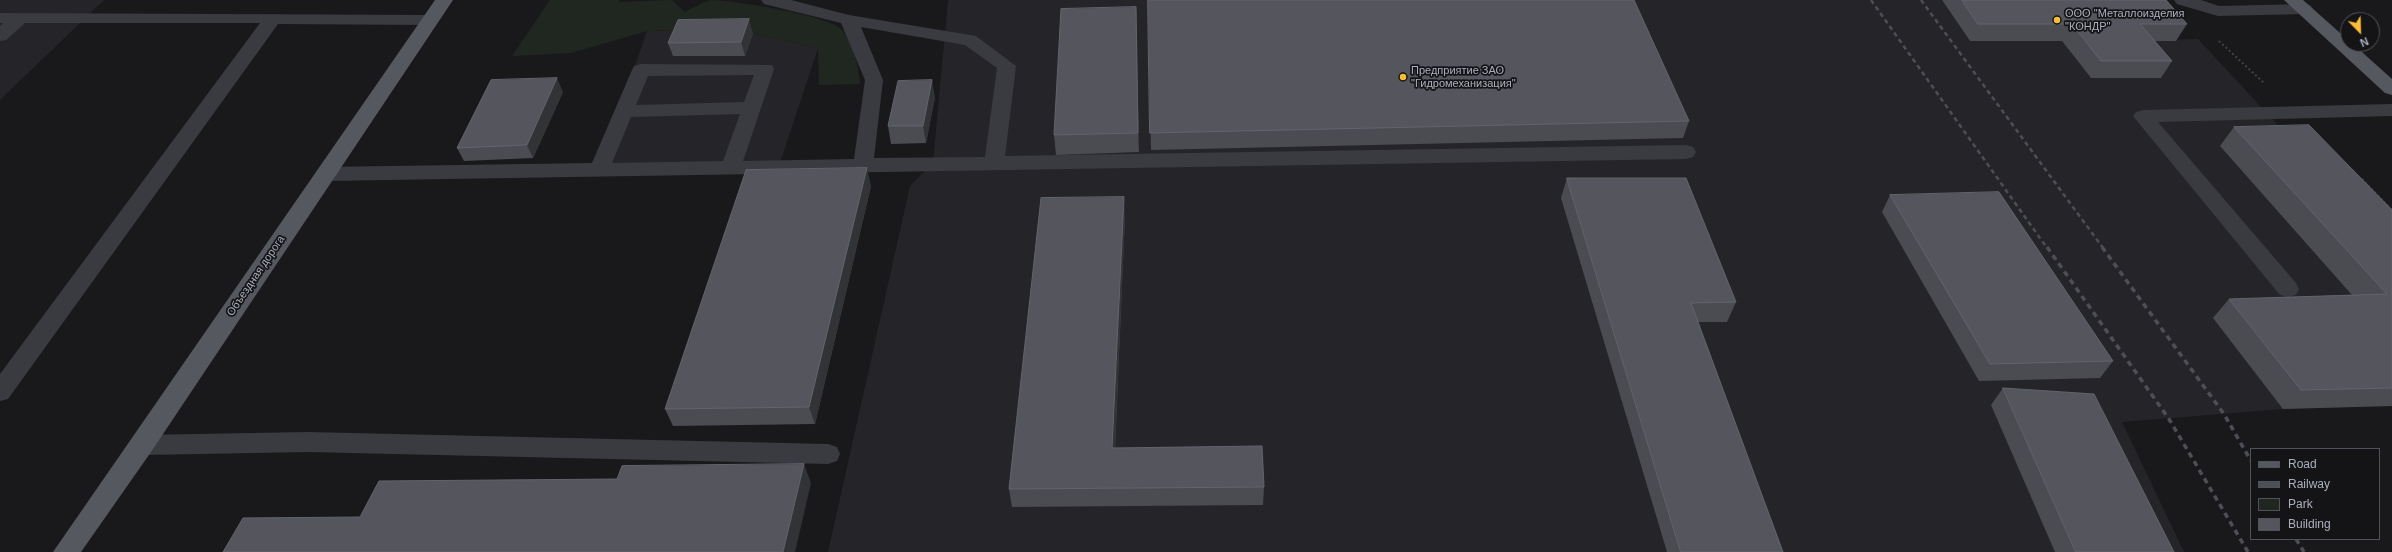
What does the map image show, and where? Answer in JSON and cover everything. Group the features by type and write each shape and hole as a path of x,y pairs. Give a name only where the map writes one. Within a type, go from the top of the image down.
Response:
{"main road":[{"name":"Объездная дорога","path":"66,552 142,445 444,0"},
{"path":"2298,5 2392,89"}],"street":[{"path":"770,0 849,20 970,40 1007,66 994,162"},
{"path":"2183,0 2218,11 2298,5"},
{"path":"0,18 273,18 430,20"},
{"path":"0,36 20,18"},
{"path":"0,392 273,18"},
{"path":"849,20 874,80 863,165"},
{"path":"600,167 625,111 641,70 765,68 731,167"},
{"path":"625,111 752,108"},
{"path":"2288,290 2143,116 2392,110"},
{"path":"325,174 600,167 731,167 1686,152"},
{"path":"142,445 308,442 828,454"}],"shaded area":[{"path":"0,0 104,0 0,100"},
{"path":"948,0 1942,0 1970,41 2062,41 2091,78 2130,41 2198,39 2392,248 2392,406 2283,409 2122,422 2184,552 828,552 910,186 933,163"},
{"path":"731,29 818,48 779,166 600,167 647,31"}],"green space":[{"path":"550,0 619,0 619,2 672,0 685,12 710,0 779,9 819,19 834,24 842,30 846,36 853,49 860,84 819,85 818,48 731,29 647,31 571,53 512,56"}],"building":[{"name":"Предприятие ЗАО \"Гидромеханизация\"","path":"1148,0 1634,0 1689,121 1150,133"},
{"path":"1962,0 2166,0 2187,24 2140,24 2172,61 2101,61 2072,24 1978,24"},
{"path":"1136,7 1138,133 1054,135 1061,9"},
{"path":"749,19 741,42 668,43 678,20"},
{"path":"557,78 527,145 457,148 491,80"},
{"path":"932,80 923,126 888,126 898,81"},
{"path":"2309,125 2392,210 2392,388 2301,390 2229,299 2387,294 2234,127"},
{"path":"867,168 809,407 665,409 746,170"},
{"path":"1567,178 1686,178 1736,302 1691,303 1783,552 1681,552"},
{"path":"1999,192 2113,361 1990,364 1890,195"},
{"path":"1124,197 1112,448 1262,446 1264,487 1009,489 1041,198"},
{"path":"2003,388 2094,394 2174,552 2076,552"},
{"path":"804,464 783,552 223,552 243,518 360,517 379,481 617,479 622,466"}],"railway":[{"path":"1871,0 2047,248"},
{"path":"1921,0 2103,248"},
{"path":"2047,247 2169,419 2248,552"},
{"path":"2102,247 2224,414 2250,459"},
{"path":"2297,540 2304,552"}],"place":[{"name":"ООО \"Металлоизделия \"КОНДР\"","path":"2057,20"},
{"name":"Предприятие ЗАО \"Гидромеханизация\"","path":"1403,77"}]}
